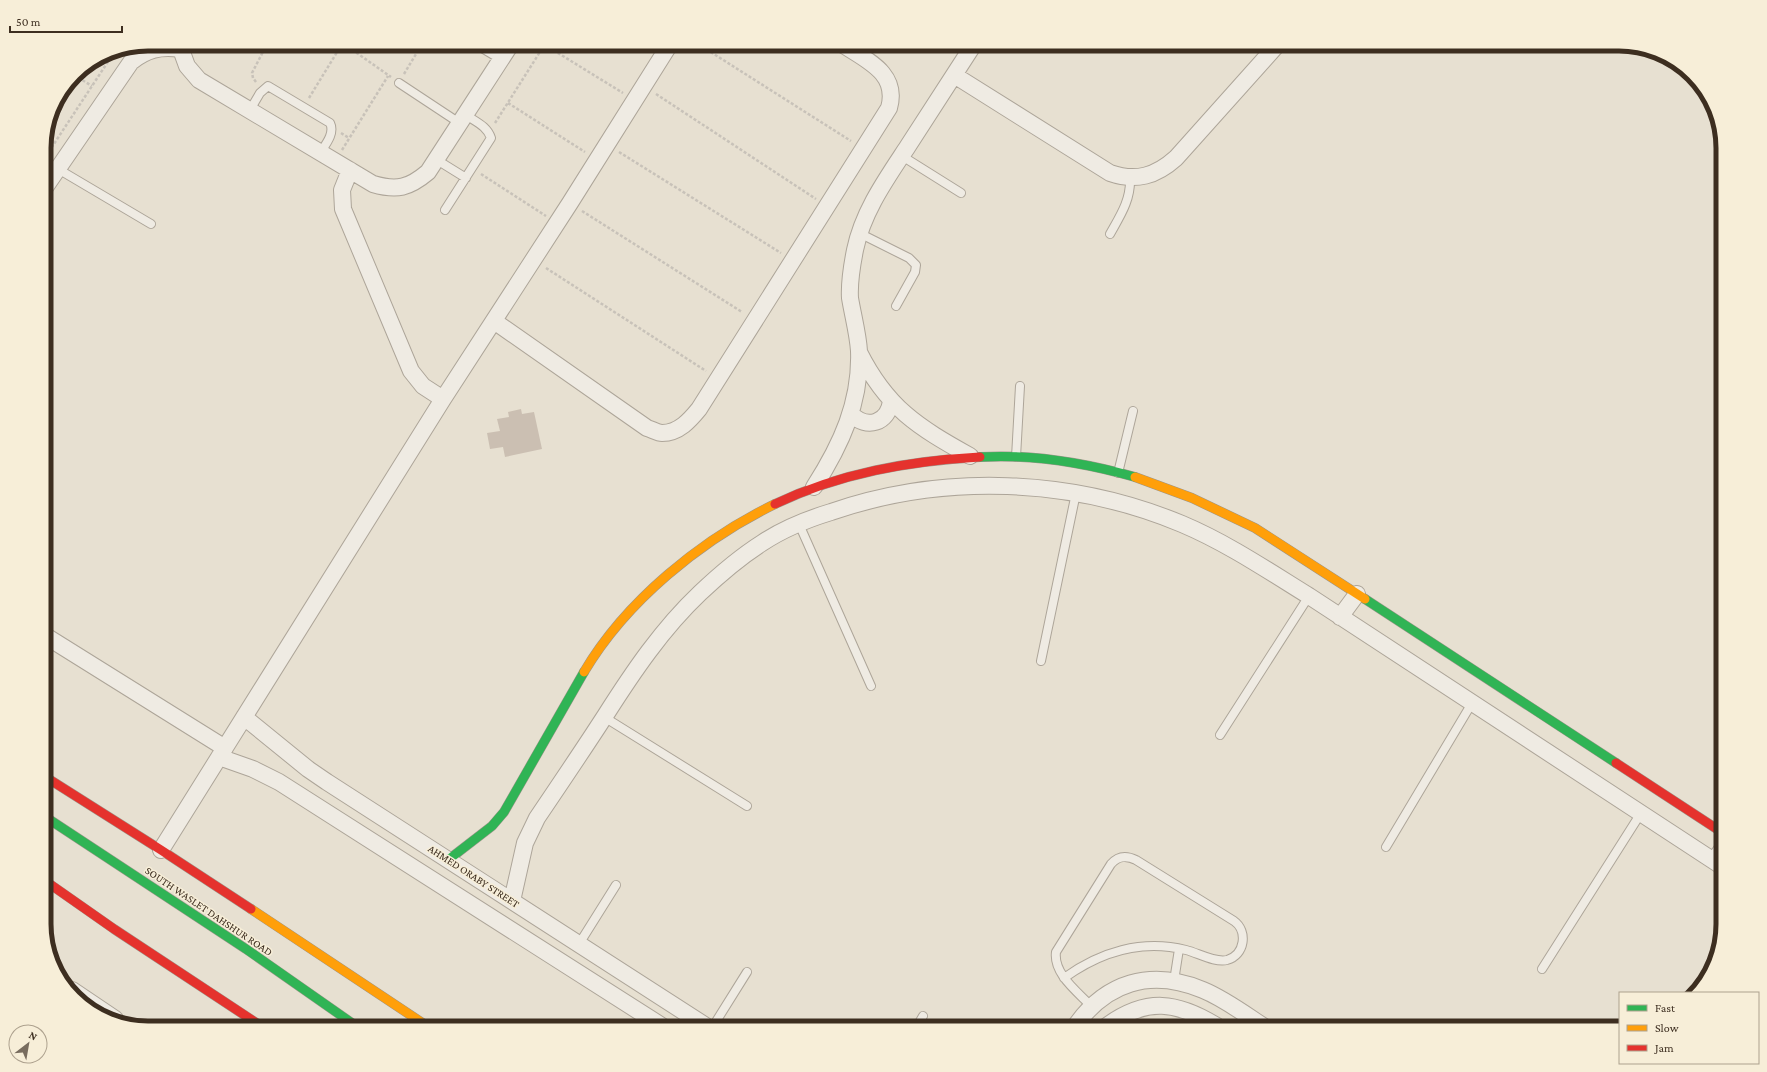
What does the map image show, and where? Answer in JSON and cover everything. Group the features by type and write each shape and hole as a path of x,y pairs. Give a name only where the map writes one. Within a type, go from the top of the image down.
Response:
{"main road":[{"path":"448,860 500,819 591,660 605,639 639,601 679,565 725,531 779,501 814,487 841,477 874,469 914,462 970,456 1066,462 1118,473 1161,485 1193,497 1224,512 1255,528 1716,828"},
{"path":"51,780 161,850 419,1021"},
{"name":"SOUTH WASLET DAHSHUR ROAD","path":"51,821 246,949 349,1021"},
{"path":"51,885 120,933 253,1021"}],"street":[{"path":"51,179 131,62 148,51"},
{"path":"181,51 188,66 199,80 373,184 388,188 402,188 416,182 428,172 506,51"},
{"path":"161,850 442,399 570,204 666,51"},
{"path":"494,321 647,428 662,433 676,429 688,423 700,409 889,108 892,98 891,87 887,77 880,70 852,51"},
{"path":"814,487 842,439 851,414 858,372 859,350 850,296 851,272 859,233 873,200 969,51"},
{"path":"954,75 1110,173 1130,178 1150,175 1159,171 1176,158 1272,51"},
{"path":"350,170 342,190 342,209 411,371 423,386 442,399"},
{"path":"859,350 873,377 891,401 909,418 928,432 970,456"},
{"path":"851,414 862,422 876,422 887,414 891,401"},
{"path":"512,901 525,844 537,818 644,657 680,614 721,574 764,542 799,524 850,505 880,498 941,488 1001,486 1031,487 1076,493 1121,503 1182,524 1240,553 1309,596 1716,862"},
{"path":"1340,617 1357,594"},
{"path":"51,640 222,752 279,782 654,1021"},
{"name":"AHMED ORABY STREET","path":"244,717 308,769 698,1021"},
{"path":"608,991 621,971"},
{"path":"1079,1021 1091,1006 1101,997 1127,984 1144,981 1174,981 1204,990 1255,1021"},
{"path":"1115,1021 1138,1009 1163,1006 1179,1008 1196,1013 1209,1021"}],"lane":[{"path":"399,83 463,120 484,127 489,132 491,138 445,210"},
{"path":"250,110 264,88 268,86 304,107 330,123 332,127 332,133 320,153"},
{"path":"902,156 961,193"},
{"path":"437,160 466,178"},
{"path":"58,169 151,224"},
{"path":"1110,234 1127,202 1130,190 1130,178"},
{"path":"859,233 909,258 916,265 915,272 896,306"},
{"path":"1016,458 1020,386"},
{"path":"1118,473 1133,411"},
{"path":"1041,661 1076,493"},
{"path":"799,524 871,686"},
{"path":"1220,735 1309,596"},
{"path":"1386,847 1472,703"},
{"path":"604,717 747,806"},
{"path":"1542,968 1641,813"},
{"path":"1064,978 1091,960 1122,949 1154,946 1179,949 1217,960 1228,960 1236,954 1241,946 1244,937 1243,932 1234,921 1136,860 1123,857 1114,861 1056,952 1056,963 1064,978 1091,1006"},
{"path":"580,944 616,885"},
{"path":"1174,981 1179,949"},
{"path":"716,1021 747,972"},
{"path":"920,1021 923,1016"}],"path":[{"path":"263,51 252,73 254,80 264,88"},
{"path":"304,107 339,51"},
{"path":"353,51 399,83 418,51"},
{"path":"489,132 541,51"},
{"path":"557,51 634,101"},
{"path":"709,51 863,149"},
{"path":"51,148 109,59"},
{"path":"335,161 388,76"},
{"path":"80,78 92,86"},
{"path":"644,86 827,206"},
{"path":"508,103 597,160"},
{"path":"607,144 794,261"},
{"path":"472,169 557,223"},
{"path":"570,204 755,321"},
{"path":"534,260 718,379"}],"building":[{"path":"521,409 522,414 534,412 542,449 505,457 503,447 490,449 487,433 500,431 497,419 509,417 508,412"}],"traffic: fast":[{"path":"980,457 999,456 1039,458 1078,464 1135,477"},
{"path":"1365,599 1616,763"},
{"path":"448,860 492,826 504,812 584,672"},
{"path":"51,821 246,949 349,1021"}],"traffic: slow":[{"path":"1135,477 1192,498 1255,528 1365,599"},
{"path":"584,672 601,646 621,621 643,597 668,575 693,554 720,535 775,504"},
{"path":"251,909 419,1021"}],"traffic: jam":[{"path":"775,504 824,484 875,470 901,465 980,457"},
{"path":"1616,763 1716,828"},
{"path":"51,780 251,909"},
{"path":"51,885 114,929 253,1021"}]}
